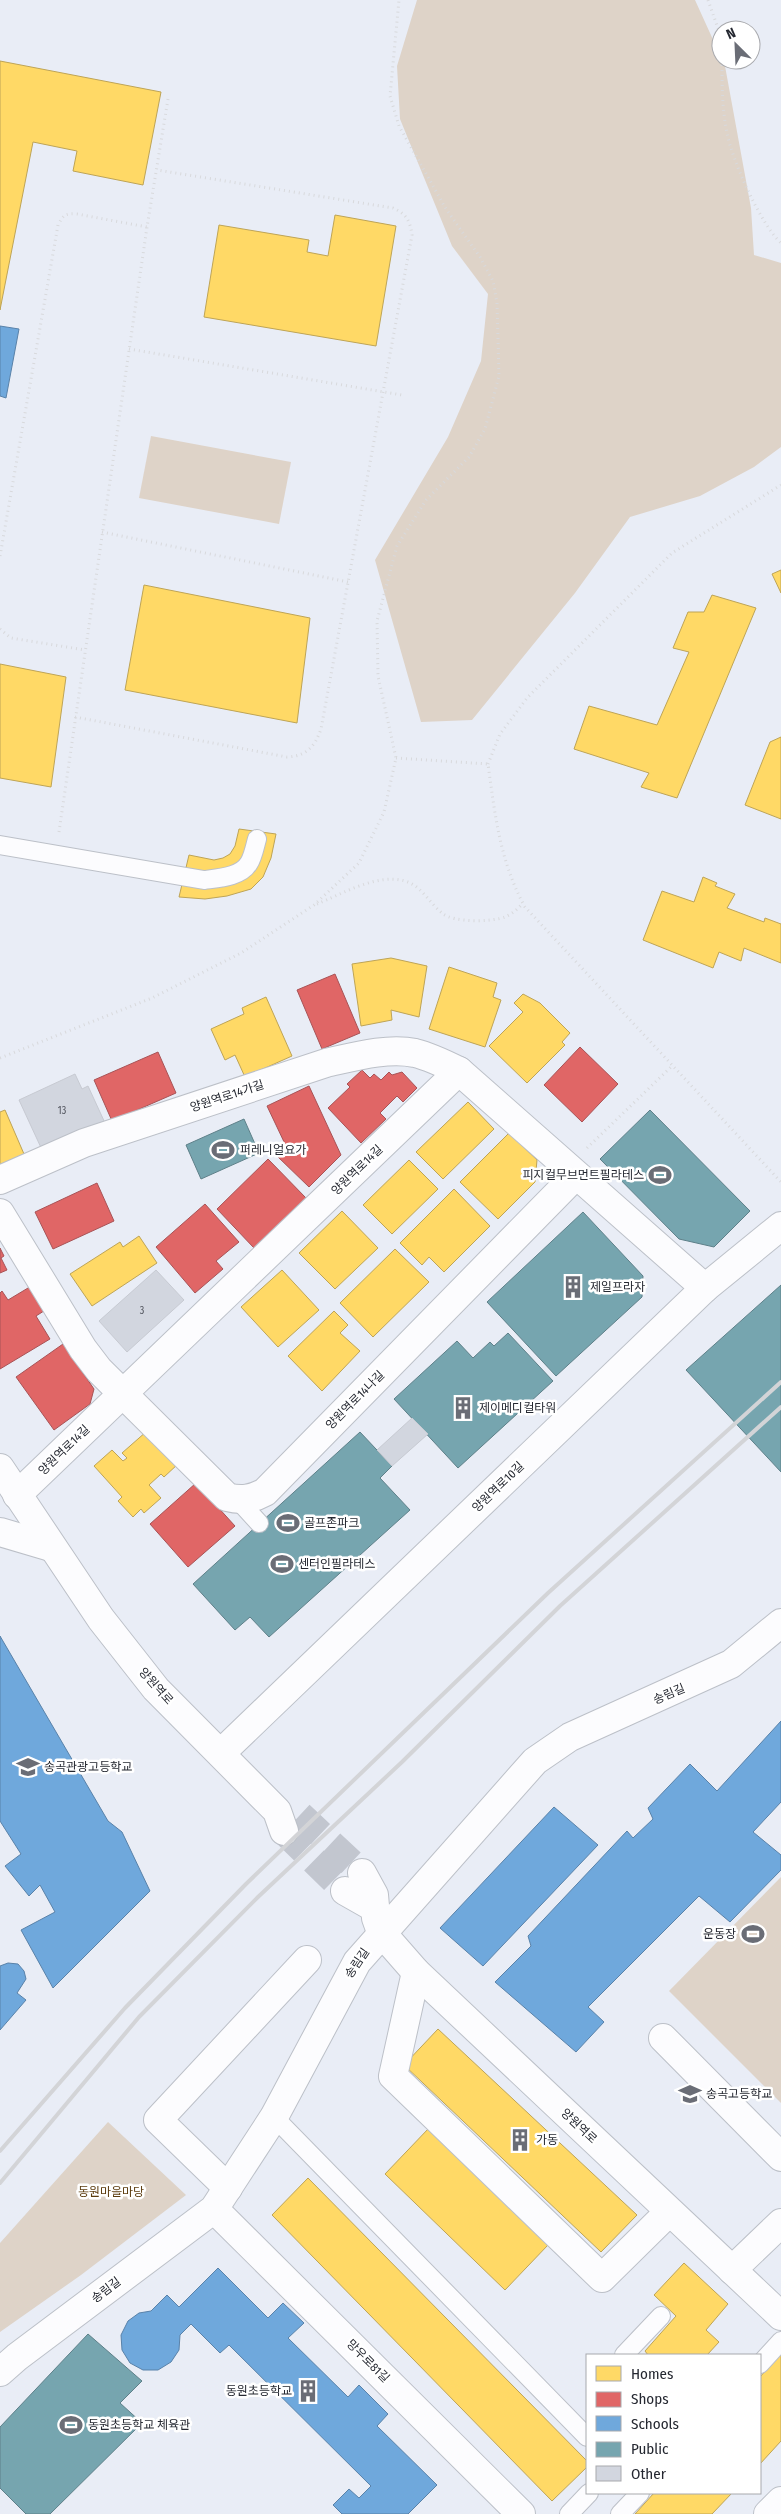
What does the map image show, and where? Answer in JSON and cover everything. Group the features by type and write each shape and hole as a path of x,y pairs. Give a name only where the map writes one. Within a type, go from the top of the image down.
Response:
{"street":[{"name":"양원역로14가길","path":"0,1180 84,1143 326,1063 353,1056 395,1052 415,1053 460,1071"},
{"path":"460,1071 571,1172 705,1288"},
{"name":"양원역로14길","path":"17,1495 460,1071"},
{"name":"양원역로14나길","path":"238,1500 253,1499 265,1492 571,1172"},
{"path":"0,1213 83,1349 99,1370 227,1497 238,1500"},
{"name":"양원역로10길","path":"220,1753 705,1288 781,1226"},
{"name":"양원역로","path":"0,1468 100,1619 156,1689 287,1819"},
{"path":"0,1532 52,1547"},
{"name":"송림길","path":"0,2372 16,2357 221,2198 274,2117 349,1975 364,1952 378,1920 535,1761 570,1737 731,1664 781,1622"},
{"path":"354,1882 373,1891 378,1920"},
{"name":"양원역로","path":"378,1920 416,1972 781,2316"},
{"name":"망우로81길","path":"307,1960 158,2120 221,2198 521,2514"},
{"path":"416,1972 392,2076 602,2278 669,2212"},
{"path":"663,2038 778,2150"},
{"path":"732,2270 780,2227"},
{"path":"768,2514 781,2501"}],"lane":[{"path":"0,845 204,880 221,878 239,872 249,863 257,839"},
{"path":"238,1500 259,1523"},
{"path":"274,2117 586,2436"},
{"path":"625,2354 661,2316"},
{"path":"761,2363 781,2341"},
{"path":"569,2514 588,2494"},
{"path":"620,2514 639,2494"}],"path":[{"path":"0,1058 152,998 241,953 314,905 359,863 384,812 396,758 378,676 377,621 397,546 426,500 470,457 485,429 499,376 498,303 493,281 480,257 446,209 399,126 390,96 399,0"},
{"path":"708,0 715,20"},
{"path":"723,70 727,134 758,209 775,237 781,243"},
{"path":"56,855 147,227 168,99"},
{"path":"75,717 287,757 297,757 309,751 322,729 412,234 410,222 404,213 393,208 156,170"},
{"path":"0,556 58,225 62,217 68,213 147,227"},
{"path":"129,349 402,395"},
{"path":"781,485 672,553 527,698 500,734 488,764 499,840 506,867 523,904 538,923 781,1182"},
{"path":"102,532 348,582"},
{"path":"0,629 11,638 85,650"},
{"path":"396,758 488,764"},
{"path":"314,905 374,882 391,879 405,881 414,885 442,913 458,919 491,921 506,917 523,904"},
{"path":"571,1172 672,1066"}],"green space":[{"path":"417,0 695,0 711,35 711,70 726,70 751,208 754,255 781,263 781,447 754,467 700,496 630,517 575,593 472,720 421,722 375,560 448,437 481,361 488,294 452,246 400,119 397,66"},
{"path":"151,436 291,462 279,524 139,498"},
{"name":"운동장","path":"781,1877 781,2103 669,1991"},
{"name":"동원마을마당","path":"108,2122 186,2195 81,2275 0,2332 0,2243"}],"building: Homes":[{"path":"0,61 161,92 143,185 73,171 77,151 33,142 0,310"},
{"path":"335,215 396,226 376,346 204,317 219,225 309,240 307,252 328,256"},
{"path":"781,570 781,593 772,574"},
{"path":"144,585 310,618 297,723 125,690"},
{"path":"712,595 756,608 677,798 641,787 649,773 574,749 589,706 657,725 689,652 673,648 688,612 704,612"},
{"path":"0,664 66,677 51,787 0,778"},
{"path":"781,737 781,819 745,805 770,742"},
{"path":"239,829 276,834 271,858 263,877 251,889 227,896 205,899 179,897 189,855 214,860 223,858 230,854 235,846"},
{"path":"703,877 717,883 715,886 735,894 727,908 764,922 765,918 781,924 781,963 744,948 741,961 719,952 713,968 643,940 662,891 694,902"},
{"path":"391,958 427,966 419,1017 391,1010 392,1020 361,1026 352,964"},
{"path":"449,967 497,983 493,997 501,1000 485,1047 429,1029"},
{"path":"523,994 540,1003 570,1033 562,1042 565,1045 527,1083 489,1046 523,1012 514,1003"},
{"path":"266,997 292,1056 245,1077 235,1055 225,1060 211,1029 244,1014 242,1008"},
{"path":"468,1102 494,1129 443,1179 416,1152"},
{"path":"5,1110 24,1154 0,1165 0,1112"},
{"path":"509,1133 537,1160 535,1182 498,1219 460,1182"},
{"path":"409,1160 438,1189 392,1234 363,1205"},
{"path":"454,1189 490,1226 444,1272 429,1257 422,1265 400,1243"},
{"path":"342,1211 378,1248 335,1289 299,1253"},
{"path":"139,1236 157,1263 92,1306 70,1274 120,1242 123,1247"},
{"path":"395,1249 429,1282 373,1337 340,1303"},
{"path":"282,1270 319,1310 278,1347 241,1307"},
{"path":"334,1311 348,1325 340,1333 360,1351 322,1391 288,1356"},
{"path":"147,1431 178,1464 164,1477 161,1474 149,1485 161,1498 144,1513 141,1509 133,1517 118,1501 122,1497 94,1466 112,1450 123,1461 127,1458 122,1453"},
{"name":"가동","path":"438,2029 637,2215 601,2252 404,2065"},
{"path":"429,2128 548,2245 505,2290 385,2174"},
{"path":"308,2178 586,2460 586,2468 552,2501 272,2215"},
{"path":"684,2263 728,2304 706,2330 719,2342 708,2354 647,2354 645,2351 676,2316 654,2295"},
{"path":"781,2353 781,2441 761,2463 761,2376"},
{"path":"653,2494 731,2494 712,2514 635,2514"}],"building: Shops":[{"path":"335,974 360,1033 322,1049 297,990"},
{"path":"580,1047 618,1084 582,1122 544,1085"},
{"path":"158,1052 176,1093 112,1121 94,1080"},
{"path":"362,1070 370,1078 374,1074 381,1080 389,1072 392,1075 402,1072 417,1088 403,1102 397,1096 380,1113 386,1119 361,1143 328,1108 350,1087 347,1084"},
{"path":"309,1086 341,1155 309,1187 277,1156 286,1146 267,1106"},
{"path":"268,1159 306,1198 254,1248 217,1209"},
{"path":"97,1183 114,1221 53,1249 35,1212"},
{"path":"205,1204 239,1242 216,1261 223,1269 195,1293 156,1247"},
{"path":"0,1248 4,1256 1,1258 7,1270 0,1273"},
{"path":"33,1285 47,1309 36,1316 50,1339 0,1369 0,1293 2,1291 8,1300"},
{"path":"63,1344 94,1389 90,1404 54,1430 16,1377"},
{"path":"196,1483 235,1526 188,1567 150,1524"}],"building: Schools":[{"path":"0,326 19,329 6,398 0,396"},
{"name":"송곡관광고등학교","path":"0,1636 108,1821 122,1832 150,1891 53,1988 21,1930 55,1912 40,1885 29,1896 5,1866 21,1854 0,1821"},
{"path":"781,1721 781,1802 753,1832 781,1855 781,1870 730,1922 699,1896 588,2007 604,2022 576,2052 495,1982 531,1946 528,1936 627,1831 633,1838 653,1819 648,1808 690,1764 717,1791"},
{"path":"554,1807 598,1845 483,1966 440,1928"},
{"path":"8,1963 18,1964 24,1971 26,1979 17,1993 26,2000 0,2030 0,1966"},
{"name":"동원초등학교","path":"218,2268 268,2318 283,2303 304,2323 288,2338 348,2397 359,2385 388,2414 377,2426 437,2485 408,2514 342,2514 333,2505 349,2489 359,2498 371,2486 229,2345 220,2353 191,2324 180,2335 179,2350 171,2362 158,2370 143,2370 130,2363 122,2350 121,2335 128,2321 139,2313 151,2311 167,2295 179,2307"}],"building: Public":[{"path":"650,1110 750,1211 714,1247 679,1239 600,1159"},
{"path":"244,1119 259,1153 201,1179 186,1145"},
{"name":"제일프라자","path":"583,1212 643,1276 642,1297 556,1376 487,1302"},
{"path":"781,1285 781,1472 686,1370"},
{"name":"제이메디컬타워","path":"508,1333 553,1381 458,1468 394,1399 457,1341 473,1358 490,1342 494,1346"},
{"path":"360,1432 392,1466 380,1478 410,1510 269,1637 250,1617 235,1630 193,1584"},
{"name":"동원초등학교 체육관","path":"88,2334 142,2381 120,2403 142,2423 50,2514 26,2514 0,2488 0,2427"}],"building: Other":[{"path":"75,1074 82,1089 88,1086 105,1123 43,1152 19,1100"},
{"path":"156,1270 184,1300 127,1352 99,1321"},
{"path":"412,1418 428,1434 392,1466 377,1450"}],"tunnel":[{"path":"300,1815 362,1873"},
{"path":"284,1831 345,1891"}],"railway":[{"path":"0,2151 125,2008 246,1884 548,1593 781,1382"},
{"path":"0,2183 139,2017 258,1897 402,1762 560,1606 781,1407"}],"place":[{"name":"퍼레니얼요가","path":"223,1150"},
{"name":"피지컬무브먼트필라테스","path":"660,1175"},
{"name":"제일프라자","path":"573,1287"},
{"name":"제이메디컬타워","path":"463,1408"},
{"name":"골프존파크","path":"288,1523"},
{"name":"센터인필라테스","path":"282,1564"},
{"name":"송곡관광고등학교","path":"28,1767"},
{"name":"운동장","path":"753,1934"},
{"name":"송곡고등학교","path":"690,2094"},
{"name":"가동","path":"520,2140"},
{"name":"동원초등학교","path":"308,2391"},
{"name":"동원초등학교 체육관","path":"71,2425"}]}
